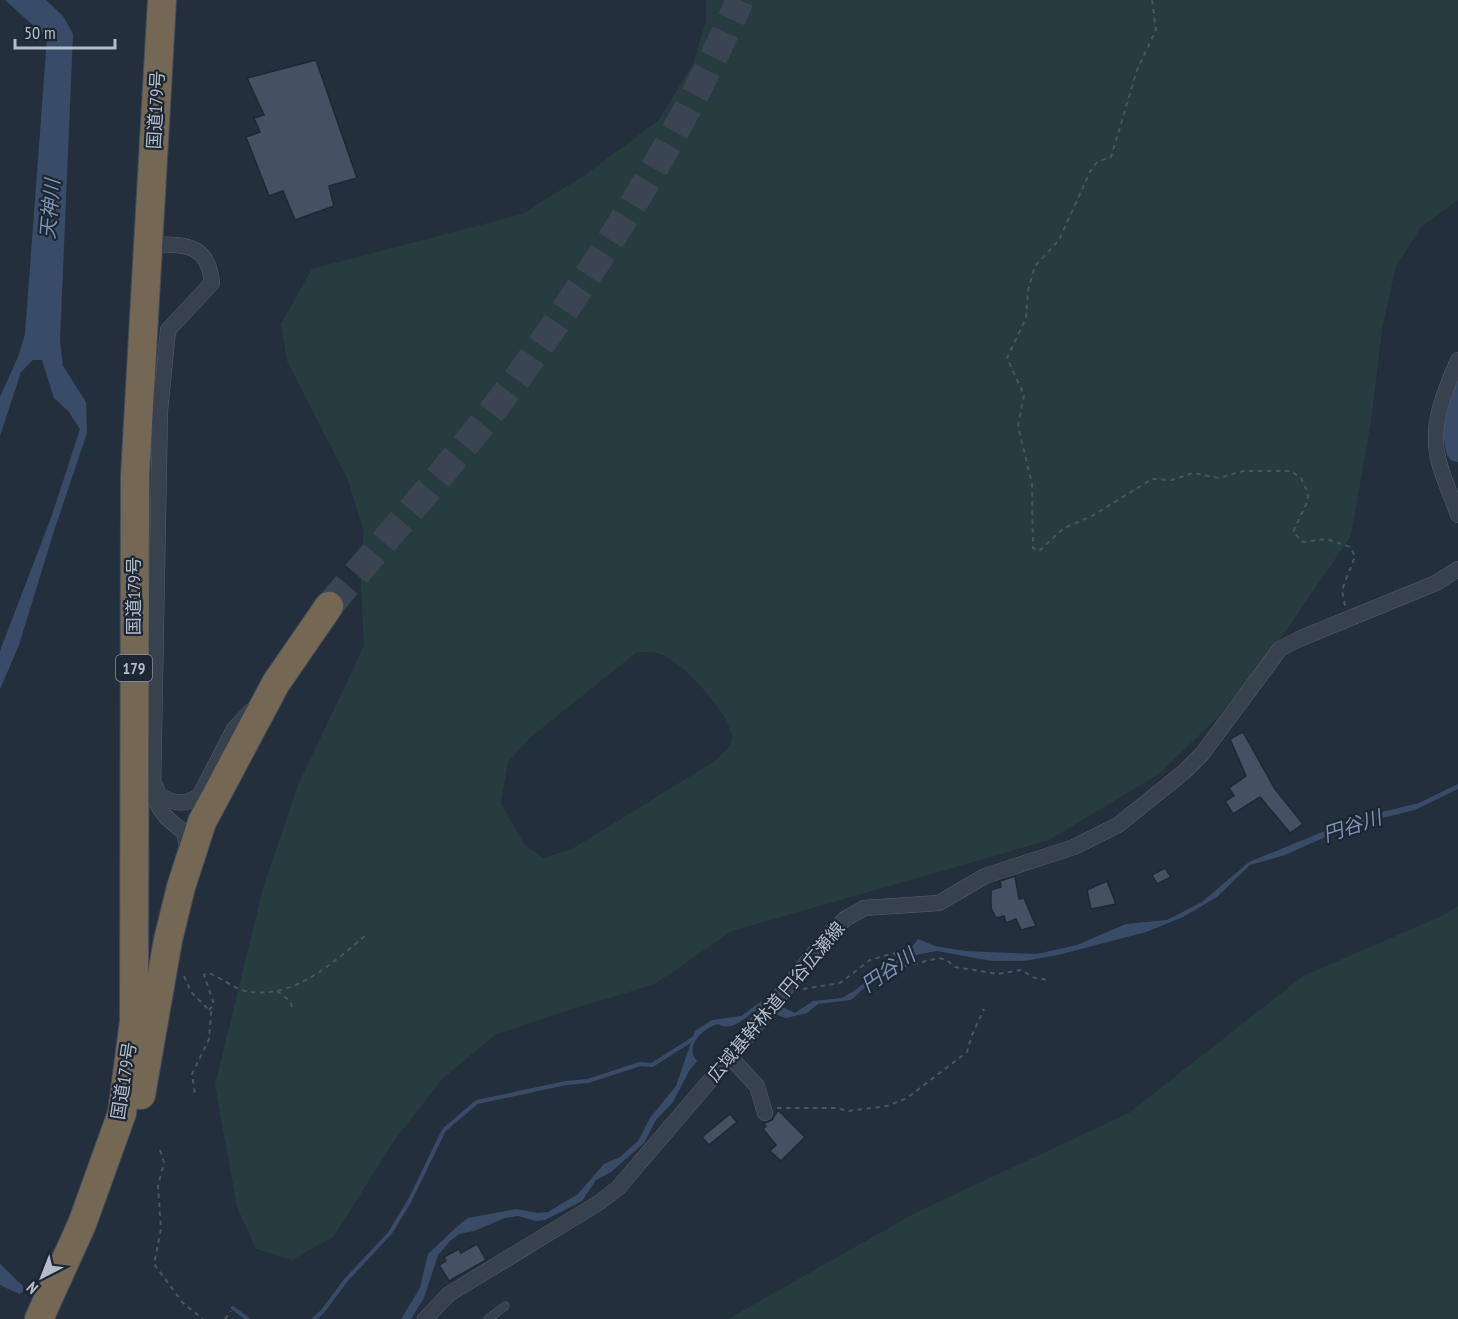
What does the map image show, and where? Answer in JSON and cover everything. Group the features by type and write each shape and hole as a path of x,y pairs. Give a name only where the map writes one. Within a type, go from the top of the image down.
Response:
{"highway":[{"name":"国道179号","path":"39,1319 82,1224 122,1113 134,1021 135,476 162,0"},
{"name":"国道179号","path":"58,1319 134,1132 154,1035 158,987 189,858 213,801 276,683 329,606"}],"street":[{"path":"149,244 180,245 202,254 210,265 212,284 168,330 160,411 153,776 157,806 166,819 184,832 189,858"},
{"path":"1458,360 1440,409 1436,428 1438,459 1455,499 1458,515"},
{"name":"広域基幹林道 円谷広瀬線","path":"425,1319 449,1294 600,1202 618,1188 730,1057 828,936 845,919 864,908 939,903 985,876 1074,847 1118,825 1184,772 1202,754 1280,649 1299,639 1436,583 1458,569"},
{"path":"153,776 159,795 165,799 177,803 190,802 200,795 234,729 276,683"},
{"path":"730,1057 757,1086 764,1110"}],"lane":[{"path":"488,1319 505,1306"}],"path":[{"path":"1152,0 1156,30 1137,70 1111,157 1097,162 1090,172 1059,240 1035,266 1028,290 1026,318 1007,358 1024,395 1018,426 1032,484 1033,548 1039,551 1064,528 1092,516 1152,479 1172,480 1193,473 1219,478 1243,471 1291,471 1301,478 1308,493 1308,501 1293,532 1303,542 1327,539 1350,547 1355,556 1342,590 1343,603 1355,617"},
{"path":"209,1010 214,1004 204,975 208,973 244,991 274,990 316,975 367,934"},
{"path":"788,986 805,989 840,983 870,960 894,953 904,966 939,958 947,960 955,967 998,974 1021,970 1035,978 1050,981"},
{"path":"181,971 191,992 211,1012 209,1039 192,1074 195,1094"},
{"path":"274,990 290,1001 292,1007"},
{"path":"764,1110 818,1108 848,1111 887,1106 907,1098 967,1052 984,1009"},
{"path":"160,1150 164,1162 158,1186 161,1229 154,1264 183,1303 203,1319"},
{"path":"225,1319 231,1311"}],"green space":[{"path":"706,0 1458,0 1458,200 1421,227 1396,266 1382,330 1371,421 1351,536 1274,648 1215,720 1159,774 1049,840 732,931 655,984 495,1035 442,1079 394,1141 334,1236 292,1260 256,1249 237,1207 215,1085 263,888 298,785 364,646 360,570 364,531 347,478 287,361 281,324 312,269 522,214 585,175 659,120 694,62 706,21","holes":["637,652 665,656 684,670 719,708 727,722 731,743 715,761 572,849 543,858 524,844 501,803 508,762 532,736"]},
{"path":"1458,906 1458,1319 728,1319 917,1212 1129,1113 1303,976 1444,915"}],"water":[{"name":"天神川","path":"5,0 46,0 63,16 73,34 60,341 63,366 86,402 87,433 19,645 0,689 0,651 52,515 80,429 68,411 54,398 42,360 33,360 21,372 0,436 0,397 18,357 25,334 47,38"},
{"path":"1458,784 1458,789 1415,810 1350,826 1285,855 1250,865 1217,897 1183,917 1146,932 1058,955 1024,961 992,961 937,951 920,954 902,961 873,980 851,1000 818,1004 807,1013 786,1018 758,1009 734,1025 712,1026 697,1038 693,1049 697,1061 689,1071 673,1102 656,1120 644,1143 611,1172 596,1180 582,1201 545,1220 536,1221 518,1216 505,1218 474,1231 459,1234 438,1255 424,1298 411,1319 401,1319 420,1288 428,1254 460,1224 468,1218 516,1209 538,1213 548,1212 578,1194 604,1164 620,1157 638,1141 650,1118 676,1086 695,1031 712,1020 741,1016 762,1001 770,1001 795,1013 813,1001 842,998 905,956 918,939 935,946 965,951 1037,954 1077,945 1126,924 1167,920 1202,902 1249,862 1354,819 1419,803"},
{"path":"0,1264 23,1286 23,1292 19,1294 0,1285"}],"building":[{"path":"316,60 357,178 329,186 334,206 295,220 283,191 269,196 246,137 260,132 254,118 264,115 247,78"},
{"path":"1243,732 1275,789 1303,824 1290,833 1260,797 1233,814 1225,801 1234,796 1229,788 1246,776 1230,739"},
{"path":"1165,868 1171,877 1157,884 1152,875"},
{"path":"1015,876 1019,899 1024,898 1036,926 1021,930 1016,919 1006,923 1004,916 996,918 991,908 991,890 1001,887 1000,881"},
{"path":"1107,881 1116,904 1091,909 1087,890"},
{"path":"778,1110 805,1137 781,1161 770,1151 776,1145 763,1129 766,1126 763,1124 772,1120"},
{"path":"730,1114 737,1122 709,1145 702,1137"},
{"path":"477,1244 486,1260 449,1281 439,1265 446,1261 444,1257 459,1249 461,1253"}],"waterway":[{"name":"円谷川","path":"1458,388 1451,410 1458,450"},
{"path":"314,1319 323,1311 346,1280 390,1233 410,1200 444,1130 477,1102 566,1083 588,1081 640,1064 652,1065 693,1039"},
{"path":"233,1308 248,1319"}],"tunnel":[{"path":"329,606 485,421 562,314 646,183 696,93 740,0"}]}
